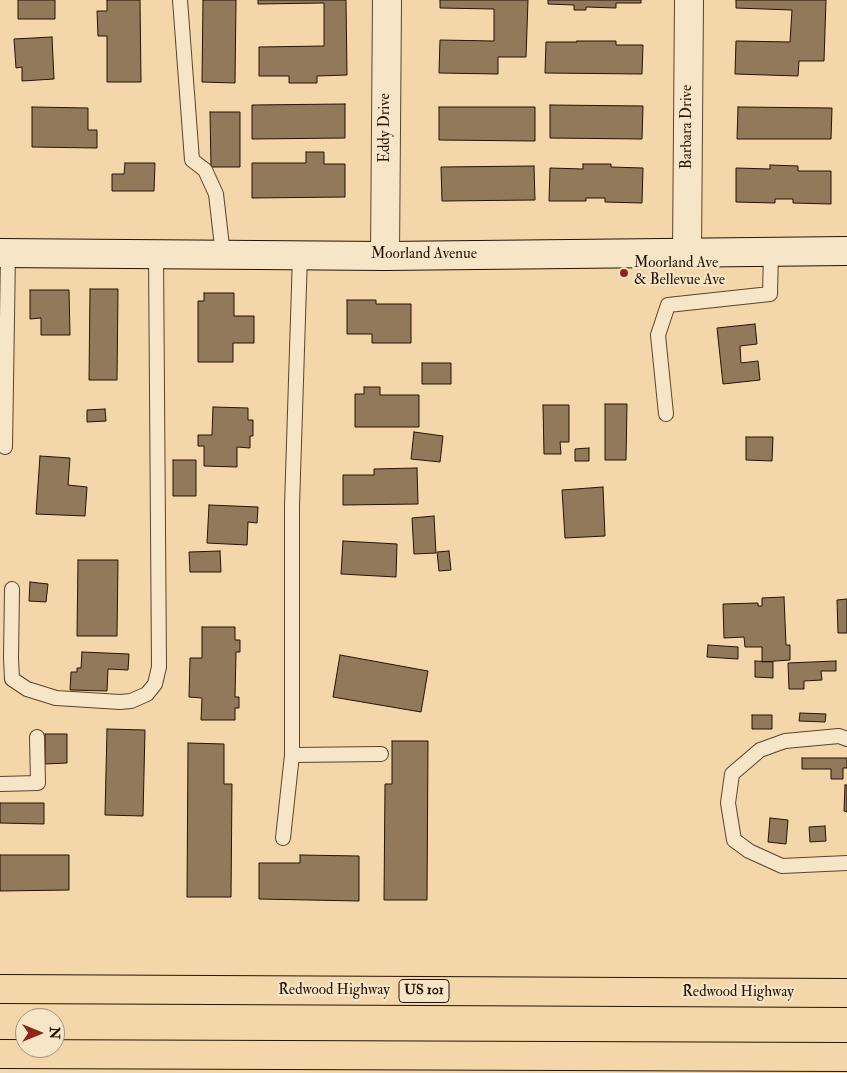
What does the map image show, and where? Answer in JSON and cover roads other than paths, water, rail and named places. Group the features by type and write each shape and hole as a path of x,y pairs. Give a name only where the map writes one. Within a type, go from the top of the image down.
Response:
{"highway":[{"name":"Redwood Highway","path":"0,989 847,993"},
{"path":"0,1054 847,1057"}],"street":[{"name":"Eddy Drive","path":"385,256 387,0"},
{"name":"Barbara Drive","path":"687,253 689,0"},
{"name":"Moorland Avenue","path":"4,253 385,256 847,251"}],"lane":[{"path":"180,0 192,160 205,170 216,194 223,255"},
{"path":"666,414 658,335 668,306 770,294 771,252"},
{"path":"4,253 5,447"},
{"path":"12,590 12,679 27,689 56,698 120,702 131,701 147,694 155,684 159,667 156,254"},
{"path":"283,838 292,755 292,506 300,255"},
{"path":"847,739 839,736 785,740 760,750 732,774 728,803 734,840 749,851 782,866 847,863"},
{"path":"0,784 38,783 37,737"},
{"path":"292,755 381,754"}],"place":[{"name":"Moorland Ave & Bellevue Ave","path":"624,273"}]}
